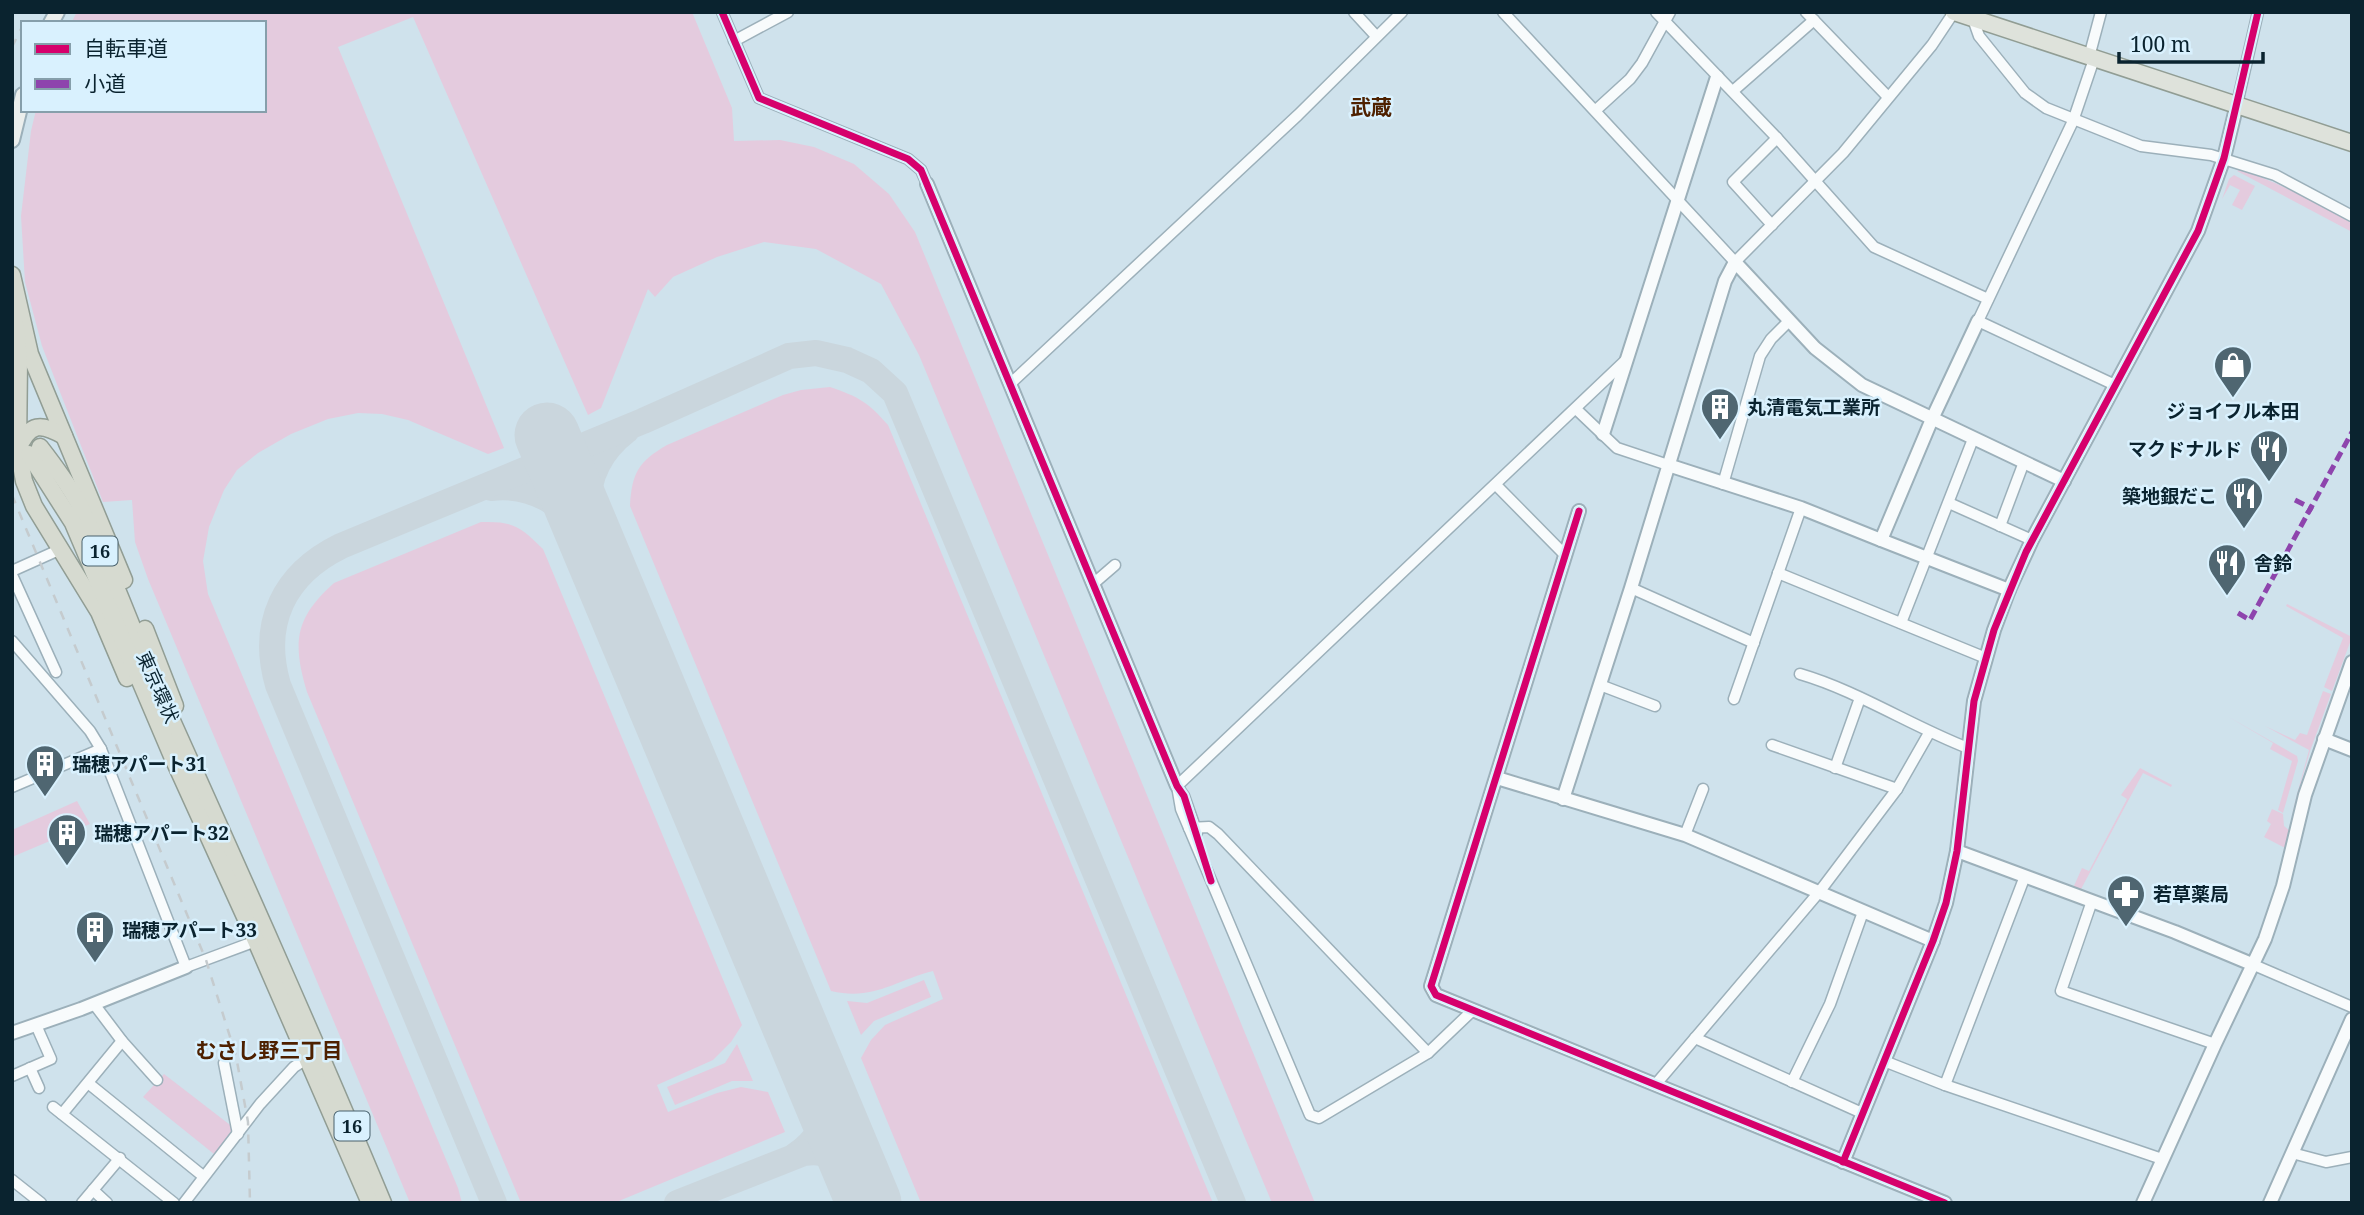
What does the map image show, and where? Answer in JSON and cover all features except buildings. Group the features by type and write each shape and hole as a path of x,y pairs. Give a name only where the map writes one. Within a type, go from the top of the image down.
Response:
{"highway":[{"path":"12,275 30,354 168,684 189,756"},
{"path":"12,312 17,335 29,450 24,481 34,506 99,612 164,761 221,865"},
{"path":"29,450 24,435 34,428 43,426 64,436"},
{"name":"東京環状","path":"29,450 77,502 91,530 314,1054 383,1203"},
{"name":"東京環状","path":"29,450 73,523 221,865 256,941 314,1054 370,1203"}],"main road":[{"path":"1954,12 2352,143"},
{"path":"12,140 21,103"}],"street":[{"path":"722,12 759,98 908,159 921,170 1177,786 1178,798 1192,828 1210,881 1310,1115 1319,1118 1429,1053 1473,1010"},
{"path":"734,41 788,12"},
{"path":"1354,12 1377,36"},
{"path":"1010,384 1298,115 1402,12"},
{"path":"1503,12 1815,348 1862,385 2064,481"},
{"path":"1657,12 1668,17 1717,77 1817,180 1874,247 1987,299"},
{"path":"1563,799 1725,281 1735,262 1843,153 1932,45 1954,12"},
{"path":"1881,540 1932,419 2073,121 2092,58 2101,12"},
{"path":"1843,1162 1946,903 1957,851 1974,701 2009,590 2032,541 2193,242 2224,158 2258,12"},
{"path":"1733,91 1810,16 1888,97"},
{"path":"1596,110 1630,79 1668,17"},
{"path":"1973,19 1979,36 2025,93 2046,108 2141,146 2224,158 2275,175 2352,216"},
{"path":"1603,434 1717,77"},
{"path":"1772,225 1732,182 1777,138"},
{"path":"1723,484 1760,356 1771,339 1789,321"},
{"path":"1978,321 2115,385"},
{"path":"1177,786 1628,359"},
{"path":"1576,409 1617,449 1801,508 2009,590"},
{"path":"1901,623 1973,439"},
{"path":"2000,526 2024,462"},
{"path":"1496,485 1566,555"},
{"path":"1949,503 2032,541"},
{"path":"1734,699 1801,508"},
{"path":"1579,511 1431,986 1436,995 1945,1203"},
{"path":"55,672 12,573 61,549"},
{"path":"1093,584 1115,565"},
{"path":"1778,573 1986,658"},
{"path":"1630,588 1754,643"},
{"path":"12,641 90,732 101,749 186,967"},
{"path":"2143,1203 2214,1044 2254,965 2275,912 2305,795 2352,662"},
{"path":"1800,674 1820,680 1929,733 1968,748"},
{"path":"1600,685 1656,706"},
{"path":"1835,768 1860,698"},
{"path":"1656,1084 1820,891 1897,789 1929,733"},
{"path":"2324,738 2352,750"},
{"path":"1772,745 1897,789"},
{"path":"12,787 101,749"},
{"path":"1497,778 1685,835 1933,941"},
{"path":"1685,835 1703,789"},
{"path":"1192,828 1209,827 1218,834 1429,1053"},
{"path":"1957,851 2175,932 2352,1007"},
{"path":"1945,1085 2025,876"},
{"path":"2092,901 2061,991 2214,1044"},
{"path":"1792,1082 1830,1004 1863,912"},
{"path":"12,1033 256,941"},
{"path":"94,1004 157,1080"},
{"path":"2270,1203 2352,1019"},
{"path":"12,1076 51,1059 36,1025"},
{"path":"1695,1038 1863,1113"},
{"path":"62,1114 122,1041"},
{"path":"184,1203 293,1067 314,1054"},
{"path":"1884,1061 1945,1085 2162,1158"},
{"path":"224,1063 238,1134"},
{"path":"30,1068 39,1088"},
{"path":"88,1083 204,1176"},
{"path":"52,1107 174,1203"},
{"path":"2292,1153 2326,1162 2352,1157"},
{"path":"82,1203 120,1158"},
{"path":"12,1181 41,1203"},
{"path":"93,1190 107,1203"}],"shaded area":[{"path":"77,12 692,12 732,108 734,141 780,140 814,147 854,164 889,194 915,232 1315,1203 1272,1203 919,355 881,284 816,249 764,242 717,257 673,277 655,297 648,289 601,408 588,415 413,17 338,47 504,448 488,454 408,420 382,414 358,413 328,419 291,434 258,453 237,470 224,490 209,527 203,561 208,594 462,1203 410,1203 148,579 135,542 132,500 103,502 42,346 25,282 21,216 36,112 266,112 266,21 72,21"},
{"path":"2237,171 2283,187 2352,223 2352,232"},
{"path":"2234,175 2255,186 2242,210 2232,205 2240,190 2230,185 2222,199 2229,179"},
{"path":"830,387 862,401 888,425 1213,1203 921,1203 861,1058 871,1040 885,1025 943,999 933,971 871,992 859,994 831,991 630,506 638,470 649,457 667,445 783,395"},
{"path":"481,522 515,526 543,549 742,1025 731,1042 713,1060 657,1085 668,1112 741,1087 768,1092 785,1132 614,1203 521,1203 307,692 299,659 300,632 304,620 311,608 334,583"},
{"path":"2287,604 2352,637 2332,691 2324,687 2343,638 2286,606"},
{"path":"2323,691 2331,694 2310,751 2291,817 2309,750 2265,726 2295,740 2300,733 2307,735"},
{"path":"2227,716 2297,756 2298,761 2283,813 2278,810 2292,761 2270,749 2273,743"},
{"path":"2140,768 2172,785 2171,787 2143,773 2080,891 2073,888 2082,868 2089,871 2127,799 2121,795"},
{"path":"77,801 90,824 12,857 12,830"},
{"path":"2272,809 2283,814 2284,826 2290,831 2287,849 2264,837 2271,824 2267,821"},
{"path":"924,980 931,997 874,1021 861,1035 847,1001 867,1003"},
{"path":"737,1044 753,1081 732,1081 675,1105 667,1087 725,1063"},
{"path":"164,1074 234,1128 214,1154 143,1097"}],"taxiway":[{"path":"494,1203 278,685 272,641 281,603 291,586 305,571 321,557 341,546 643,421 789,356 816,353 847,360 871,371 895,393 1233,1203"},
{"path":"594,546 588,514 590,483 603,455 626,431"},
{"path":"491,488 521,489 548,499 571,516 590,540"},
{"path":"796,1155 809,1144 822,1126 826,1102"},
{"path":"677,1203 804,1153 820,1152 833,1156 857,1174"}],"runway":[{"path":"547,435 869,1203"}],"railway":[{"path":"12,47 21,29"},
{"path":"12,495 206,960 236,1056 248,1122 250,1203"}],"marked path":[{"path":"2238,613 2250,620 2352,432"},
{"path":"2295,500 2311,508 2307,514"}],"cycle path":[{"path":"722,12 759,98 908,159 921,170 1177,786 1184,796 1211,881"},
{"path":"1843,1162 1946,903 1957,851 1974,701 1994,630 2026,552 2198,231 2224,158 2258,12"},
{"path":"1579,511 1431,986 1436,995 1945,1203"}],"place":[{"name":"ジョイフル本田","path":"2233,399"},
{"name":"丸清電気工業所","path":"1720,441"},
{"name":"マクドナルド","path":"2269,483"},
{"name":"築地銀だこ","path":"2244,530"},
{"name":"舎鈴","path":"2227,597"},
{"name":"瑞穂アパート31","path":"45,798"},
{"name":"瑞穂アパート32","path":"67,867"},
{"name":"若草薬局","path":"2126,928"},
{"name":"瑞穂アパート33","path":"95,964"}],"district":[{"name":"武蔵","path":"1371,107"},
{"name":"むさし野三丁目","path":"269,1050"}]}
